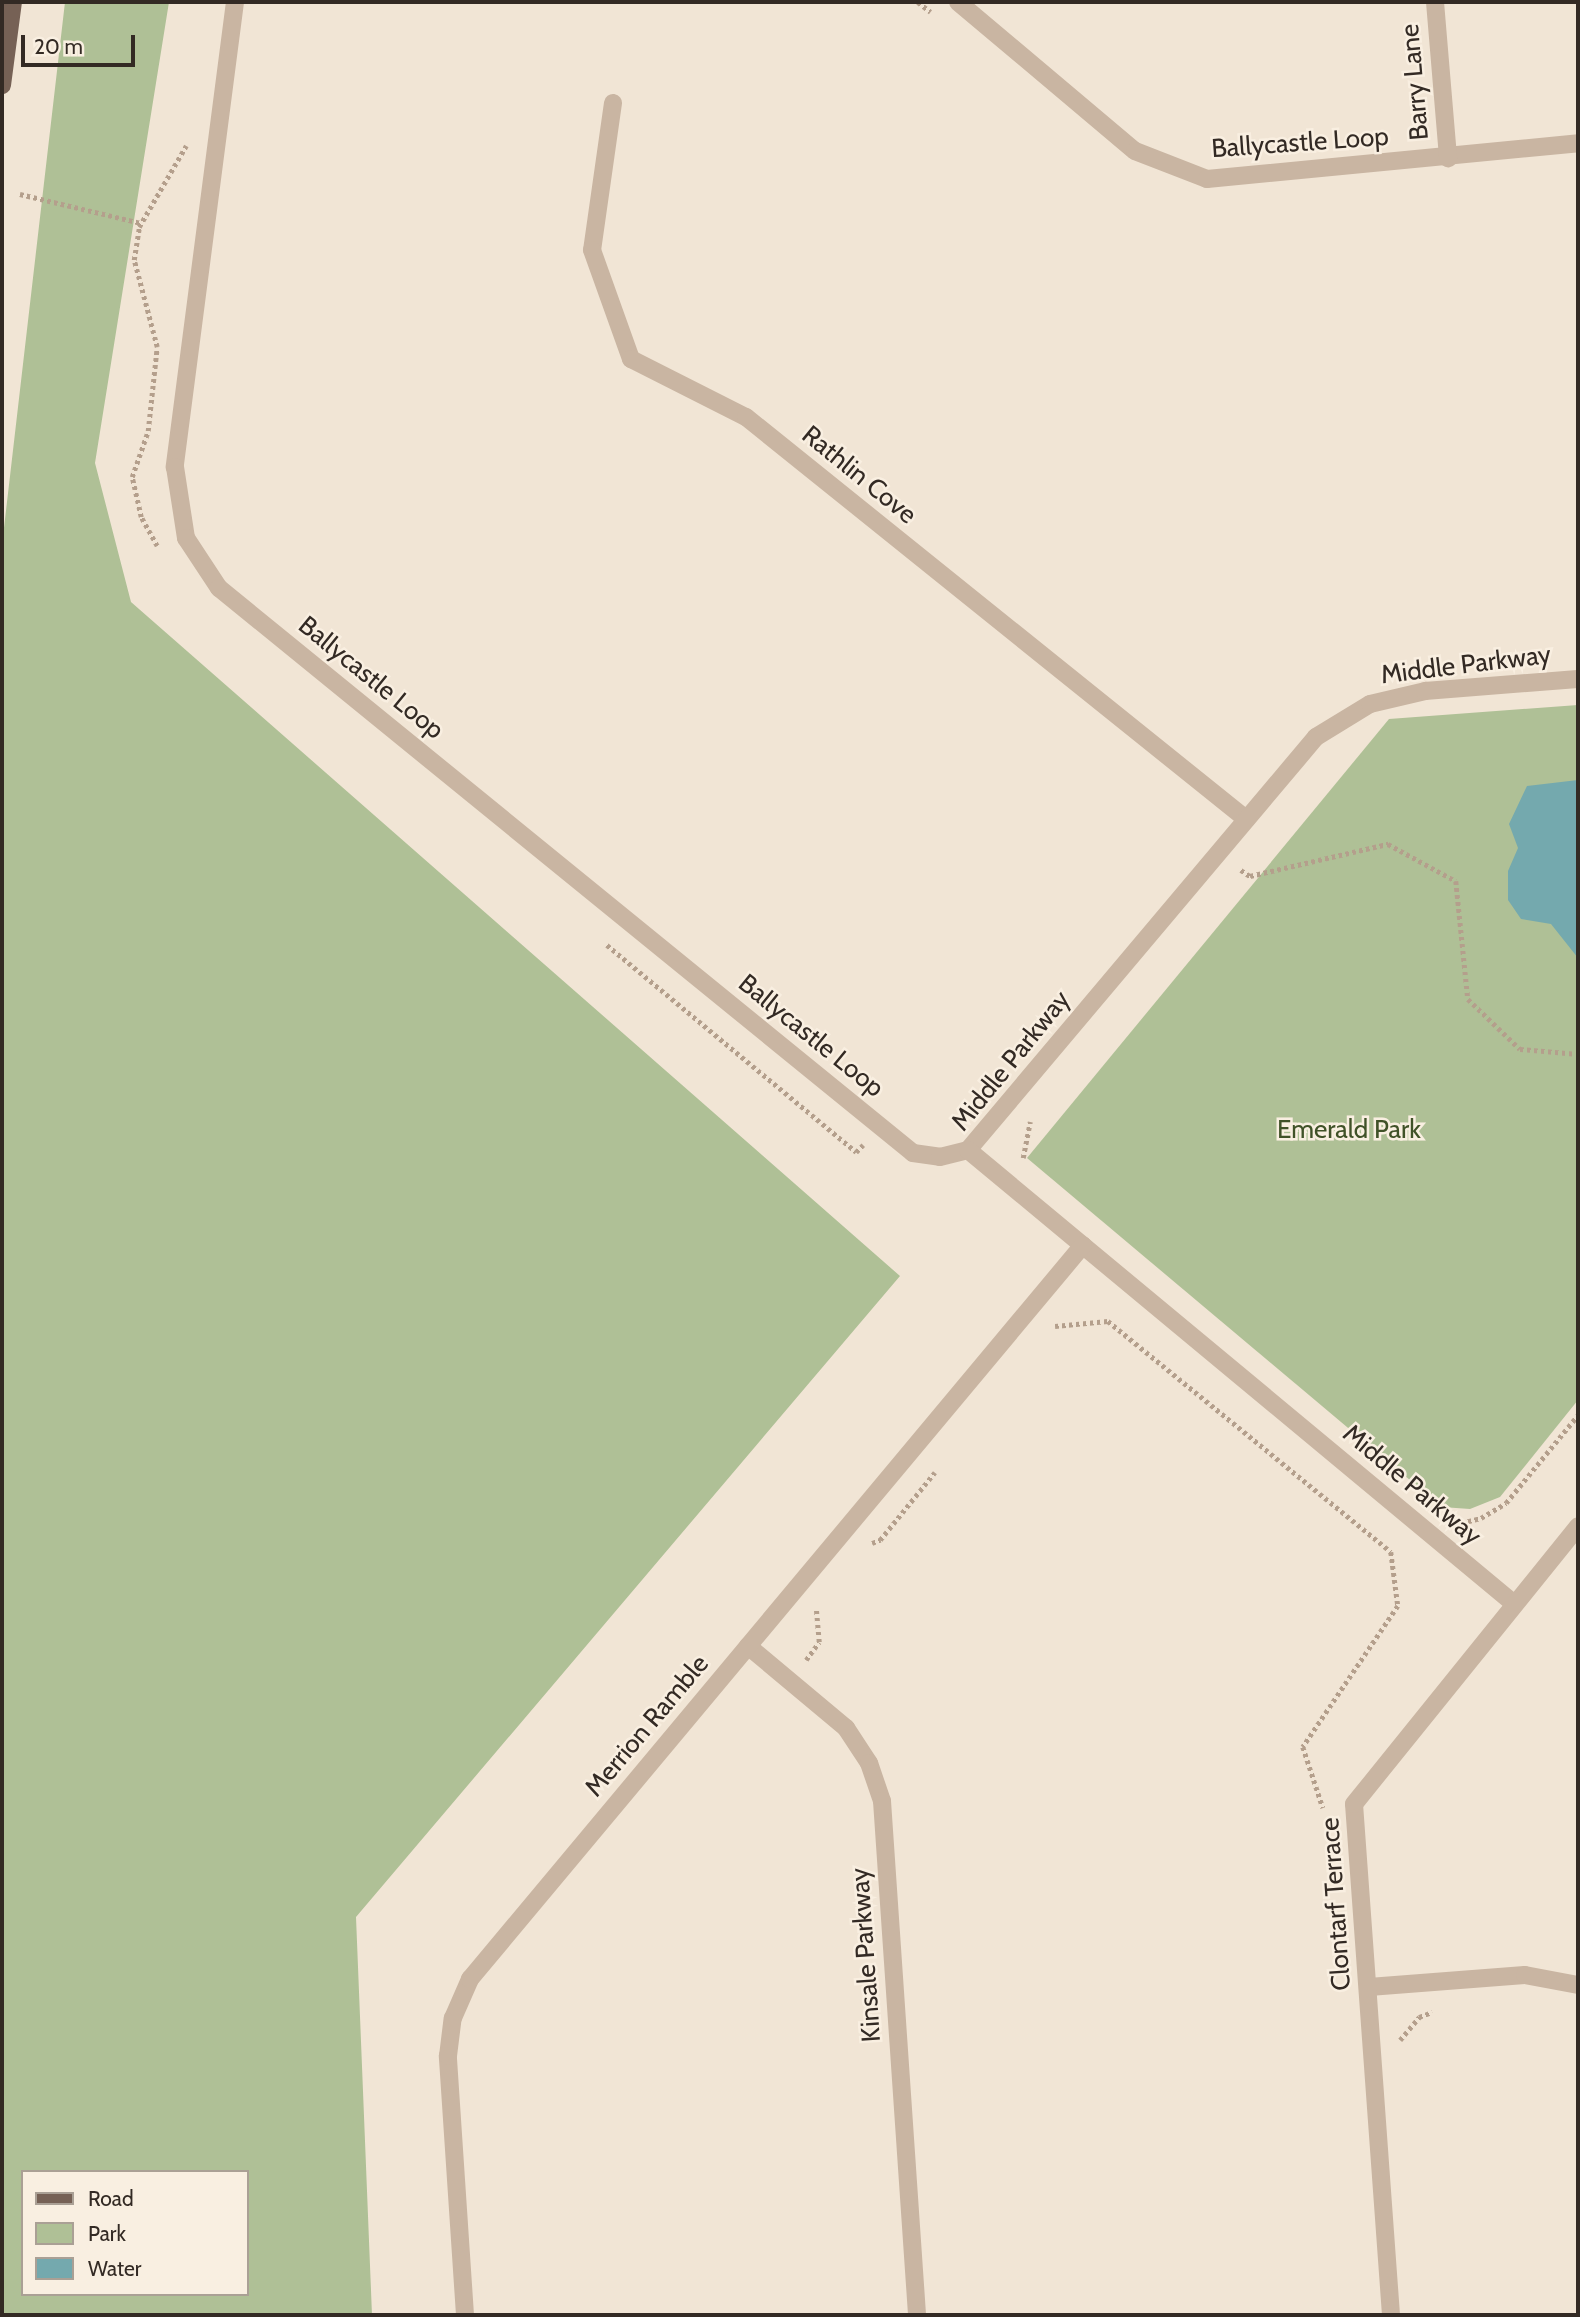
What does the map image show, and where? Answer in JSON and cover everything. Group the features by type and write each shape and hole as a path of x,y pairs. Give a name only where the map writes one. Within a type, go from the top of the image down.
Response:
{"main road":[{"path":"2,85 13,2"}],"street":[{"name":"Ballycastle Loop","path":"235,2 175,467 186,538 219,588 913,1153 940,1157 968,1150"},
{"name":"Ballycastle Loop","path":"958,2 1135,151 1207,179 1448,158 1578,143"},
{"name":"Barry Lane","path":"1435,2 1448,158"},
{"name":"Rathlin Cove","path":"613,103 592,250 631,359 746,417 1246,819"},
{"name":"Middle Parkway","path":"1512,1602 968,1150 1316,737 1370,704 1425,691 1578,679"},
{"name":"Merrion Ramble","path":"465,2315 448,2056 453,2018 470,1979 1083,1245"},
{"name":"Clontarf Terrace","path":"1391,2315 1354,1804 1512,1602 1578,1525"},
{"name":"Kinsale Parkway","path":"748,1646 846,1728 869,1763 882,1801 918,2315"},
{"path":"1368,1987 1525,1975 1578,1985"}],"path":[{"path":"160,551 141,517 132,477 148,431 157,347 136,277 141,223 182,155 189,132"},
{"path":"20,194 141,223"},
{"path":"1228,877 1237,867 1250,876 1388,844 1456,881 1468,999 1520,1049 1578,1054"},
{"path":"601,939 856,1152 882,1127"},
{"path":"1025,1170 1025,1138 1034,1112"},
{"path":"1050,1331 1057,1325 1108,1321 1391,1552 1398,1606 1303,1746 1324,1812"},
{"path":"1454,1522 1481,1518 1506,1503 1578,1415"},
{"path":"1379,1541 1402,1511"},
{"path":"1398,2049 1400,2038 1419,2017 1436,2010"}],"green space":[{"path":"65,2 169,2 95,463 131,602 900,1276 356,1917 372,2315 2,2315 2,545"},
{"name":"Emerald Park","path":"1578,705 1578,1400 1500,1497 1470,1509 1442,1507 1027,1158 1389,719"}],"water":[{"path":"1578,780 1578,958 1551,924 1521,919 1508,900 1508,871 1518,848 1509,824 1527,786"}]}
